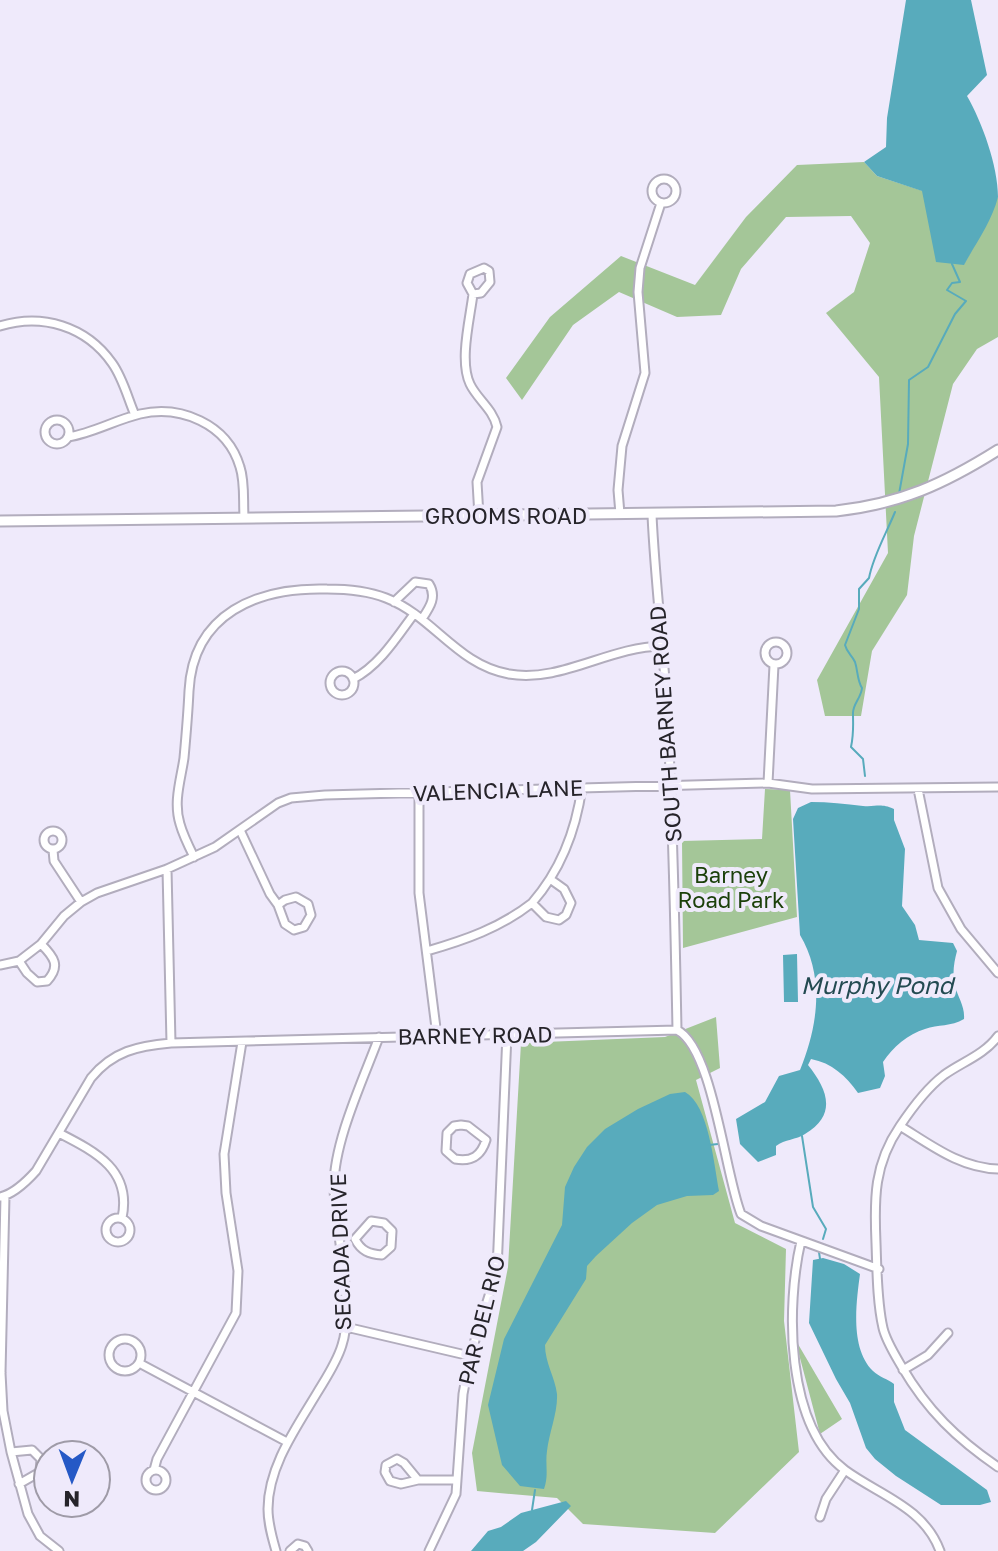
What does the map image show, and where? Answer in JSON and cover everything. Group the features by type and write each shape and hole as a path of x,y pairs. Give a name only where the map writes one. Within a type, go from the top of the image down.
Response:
{"street":[{"path":"620,514 618,490 622,446 645,373 638,292 640,268 661,203"},
{"path":"473,294 465,370 472,388 497,427 477,482 479,516"},
{"path":"0,326 33,320 49,321 76,331 99,347 114,365 135,415"},
{"path":"68,437 135,415 173,411 193,416 215,430 229,445 240,466 244,516"},
{"name":"GROOMS ROAD","path":"0,521 244,516 798,514 883,505 923,492 957,476 998,450"},
{"name":"SOUTH BARNEY ROAD","path":"652,515 671,786 677,1030"},
{"path":"394,602 415,582 429,584 432,602 422,619"},
{"path":"194,857 180,824 177,801 187,732 190,681 201,644 223,617 238,605 259,596 309,588 367,593 394,602 422,619 468,659 512,675 554,673 622,650 662,646"},
{"path":"353,679 383,654 414,614"},
{"path":"768,783 774,665"},
{"name":"VALENCIA LANE","path":"0,965 19,961 41,944 64,916 81,902 97,893 194,857 240,830 271,807 291,798 768,783 812,789 998,787"},
{"path":"427,951 471,938 532,903 550,879 572,834 582,787"},
{"path":"918,789 938,888 961,929 998,973"},
{"path":"419,792 419,893 437,1036"},
{"path":"240,830 288,927 297,930 309,922 310,908 303,900 292,898 278,905"},
{"path":"53,850 54,861 81,902"},
{"path":"167,869 171,1043"},
{"path":"532,903 552,920 559,920 571,909 569,896 550,879"},
{"path":"19,961 37,982 47,981 54,974 56,963 41,944"},
{"path":"677,1030 686,1036 693,1048 709,1087 741,1214 746,1219 801,1241 879,1269"},
{"name":"BARNEY ROAD","path":"2,1196 26,1182 36,1171 102,1065 126,1050 171,1043 677,1030"},
{"name":"PAR DEL RIO","path":"429,1551 452,1507 457,1480 461,1406 470,1356 497,1270 507,1034"},
{"path":"998,1036 983,1051 935,1082 887,1146 877,1177 876,1227 884,1330 903,1370 938,1419 998,1467"},
{"name":"SECADA DRIVE","path":"276,1551 269,1526 268,1500 287,1442 335,1363 346,1327 333,1186 335,1167 379,1037"},
{"path":"154,1470 157,1459 229,1327 238,1302 238,1271 226,1193 224,1154 242,1042"},
{"path":"486,1140 481,1153 471,1159 455,1159 446,1151 447,1133 457,1125 468,1126 486,1140 502,1141"},
{"path":"900,1126 970,1166 998,1169"},
{"path":"59,1133 93,1152 114,1172 125,1194 122,1218"},
{"path":"2,1196 3,1411 28,1514 36,1529 59,1551"},
{"path":"337,1236 355,1239 362,1249 382,1255 391,1247 392,1231 384,1223 371,1221 355,1239"},
{"path":"801,1241 793,1273 791,1315 797,1369 813,1430 821,1446 845,1470 893,1497 916,1516 931,1532 940,1551"},
{"path":"346,1327 470,1356"},
{"path":"903,1370 928,1355 948,1333"},
{"path":"122,1340 133,1341 140,1349 139,1363 128,1371 118,1369 111,1362 111,1348 122,1340"},
{"path":"139,1363 287,1442"},
{"path":"11,1452 32,1450 41,1459 40,1472 19,1484"},
{"path":"418,1480 401,1461 393,1460 386,1465 386,1477 393,1483 457,1480"},
{"path":"820,1517 826,1499 845,1470"},
{"path":"290,1551 298,1544 308,1551"}],"green space":[{"path":"864,162 877,176 923,191 964,264 998,196 998,337 977,349 953,384 914,536 907,595 872,651 861,716 825,716 817,680 888,553 879,377 826,313 854,292 870,243 851,216 786,217 741,269 721,315 677,317 619,292 573,325 522,400 506,378 550,317 621,256 695,285 746,217 797,165"},
{"name":"Barney Road Park","path":"765,789 790,790 797,917 683,948 682,841 762,839"},
{"path":"716,1017 720,1068 696,1080 735,1223 786,1249 784,1321 799,1452 715,1533 583,1524 557,1498 477,1491 472,1453 508,1267 521,1043 665,1037"},
{"path":"795,1339 842,1419 820,1434"}],"water":[{"path":"906,0 971,0 987,75 967,96 988,145 998,197 988,223 964,265 936,262 922,191 877,176 864,162 886,147 887,118"},
{"name":"Murphy Pond","path":"811,802 894,809 894,820 905,849 902,906 915,925 919,940 953,943 957,951 954,982 964,1019 919,1031 901,1042 883,1062 885,1076 880,1088 858,1093 838,1071 811,1059 808,1065 820,1083 826,1101 822,1118 805,1134 776,1146 776,1155 758,1162 740,1144 736,1119 765,1102 779,1076 800,1070 815,1019 813,968 800,935 793,819 798,808"},
{"path":"797,954 798,1002 784,1002 783,955"},
{"path":"685,1092 700,1109 705,1122 719,1191 713,1195 687,1196 657,1205 632,1223 587,1266 586,1279 545,1345 557,1394 544,1489 520,1486 502,1465 488,1405 504,1339 562,1225 565,1187 587,1147 605,1129 670,1094"},
{"path":"823,1258 844,1264 860,1274 856,1325 861,1350 873,1371 894,1384 894,1402 905,1430 987,1490 991,1502 941,1505 896,1476 866,1448 850,1403 809,1323 813,1260"},
{"path":"566,1501 571,1506 523,1551 471,1551 488,1531 501,1527 521,1513"}],"waterway":[{"path":"899,494 908,444 909,380 928,367 955,314 966,301 947,290 952,283 960,282 952,264"},
{"path":"865,776 863,759 851,747 853,710 862,688 855,662 845,645 859,609 859,589 869,578 895,512"},
{"path":"802,1136 813,1207 826,1229 823,1239"},
{"path":"709,1145 718,1144"},
{"path":"819,1252 820,1259"},
{"path":"532,1510 535,1490"}]}
